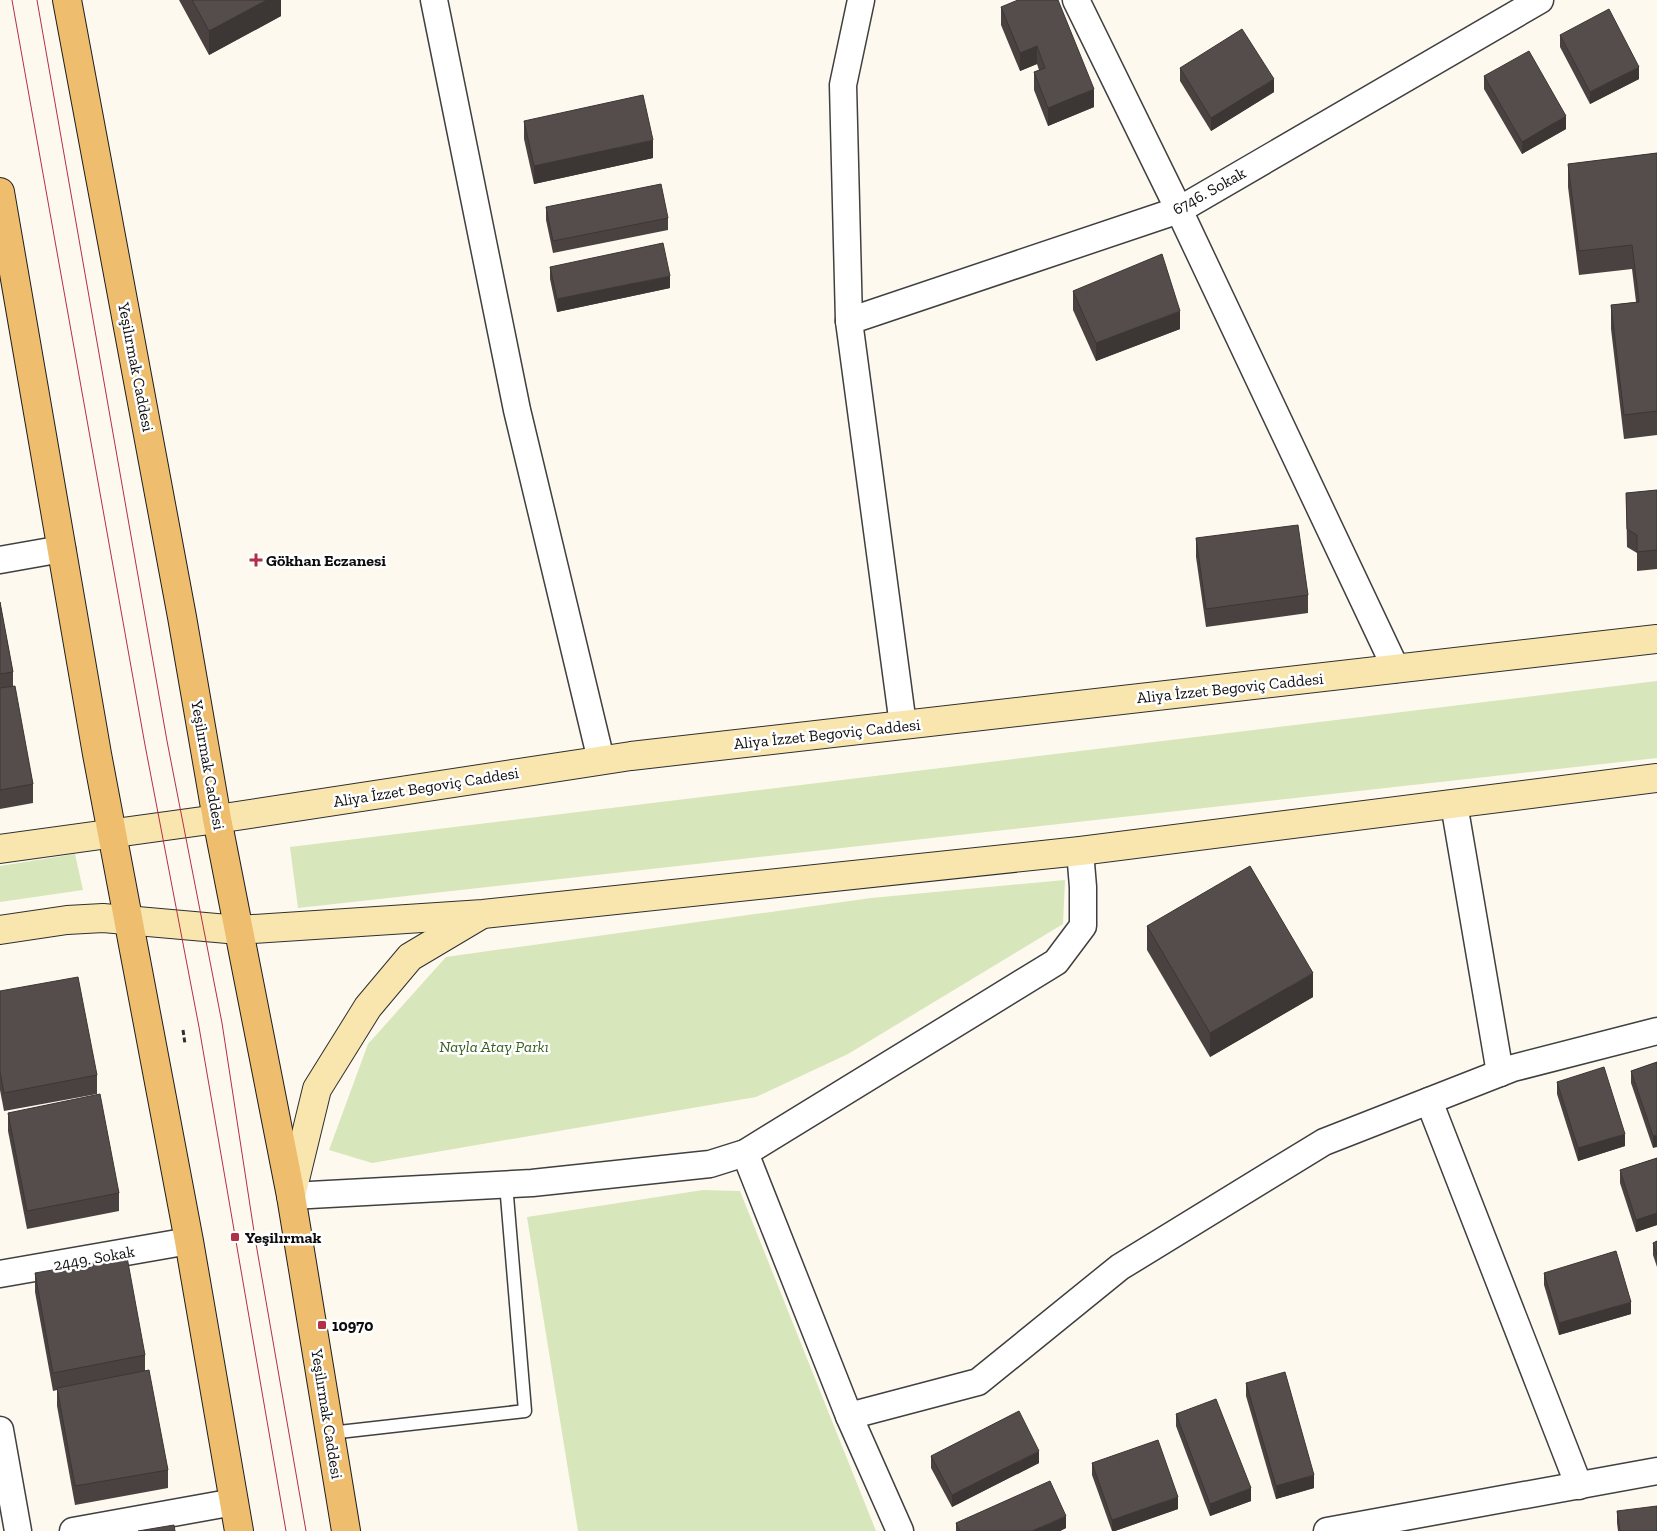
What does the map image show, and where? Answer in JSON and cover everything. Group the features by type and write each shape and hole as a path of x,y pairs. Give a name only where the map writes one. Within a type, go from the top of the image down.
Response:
{"main road":[{"name":"Yeşilırmak Caddesi","path":"67,0 182,617 217,819 291,1196 346,1531"},
{"path":"0,192 7,275 62,548 128,921 189,1241 239,1531"},
{"name":"Aliya İzzet Begoviç Caddesi","path":"0,850 601,760 1657,639"},
{"path":"0,930 67,920 103,918 238,930 483,914 1080,851 1657,778"},
{"path":"291,1196 317,1089 368,1007 410,957 483,914"}],"street":[{"path":"434,0 517,410 601,760"},
{"path":"861,0 843,85 849,321 904,725"},
{"path":"1076,0 1179,210 1396,669"},
{"name":"6746. Sokak","path":"849,321 1179,210 1540,0"},
{"path":"0,560 62,548"},
{"path":"1454,804 1500,1073"},
{"path":"291,1196 506,1184 710,1164 745,1153 1056,962 1083,926 1083,887 1080,851"},
{"path":"849,1416 978,1382 1120,1267 1324,1142 1500,1073 1657,1031"},
{"path":"1430,1101 1579,1486"},
{"path":"745,1153 849,1416 900,1531"},
{"name":"2449. Sokak","path":"0,1274 189,1241"},
{"path":"0,1430 18,1531"},
{"path":"1326,1531 1657,1472"},
{"path":"73,1531 234,1502"}],"lane":[{"path":"330,1433 525,1411 506,1184"}],"green space":[{"path":"1657,681 1657,758 298,908 290,847"},
{"path":"75,854 83,890 0,902 0,866"},
{"name":"Nayla Atay Parkı","path":"1065,880 1063,924 848,1054 756,1097 372,1163 329,1150 368,1044 446,957 871,898"},
{"path":"703,1190 740,1191 876,1531 578,1531 527,1217"}],"building":[{"path":"192,0 267,0 209,31"},
{"path":"1018,0 1058,0 1094,89 1048,108 1034,72 1045,68 1037,46 1020,53 1001,7"},
{"path":"1609,9 1639,67 1590,92 1560,35"},
{"path":"1242,29 1274,79 1211,118 1180,68"},
{"path":"1529,51 1566,116 1522,142 1484,76"},
{"path":"643,95 653,140 534,166 524,121"},
{"path":"1657,153 1657,411 1624,415 1611,305 1639,302 1632,245 1579,251 1568,164"},
{"path":"661,184 668,218 553,241 546,207"},
{"path":"663,243 670,276 557,299 550,267"},
{"path":"1162,254 1180,311 1096,343 1073,291"},
{"path":"1657,490 1657,550 1637,552 1637,535 1627,529 1626,493"},
{"path":"1298,525 1308,595 1206,609 1196,538"},
{"path":"0,602 13,672 0,674"},
{"path":"15,686 33,784 0,790 0,688"},
{"path":"1250,866 1313,973 1210,1033 1147,926"},
{"path":"78,977 97,1075 4,1093 0,1072 0,991"},
{"path":"1657,1062 1657,1135 1653,1136 1631,1071"},
{"path":"1604,1067 1625,1134 1578,1148 1557,1082"},
{"path":"100,1094 119,1193 27,1211 8,1113"},
{"path":"1657,1158 1657,1213 1636,1220 1620,1170"},
{"path":"1657,1241 1657,1255 1653,1243"},
{"path":"1616,1251 1631,1302 1559,1323 1544,1273"},
{"path":"127,1257 145,1355 53,1373 35,1273"},
{"path":"149,1370 168,1470 75,1486 57,1388"},
{"path":"1285,1372 1314,1475 1276,1486 1246,1383"},
{"path":"1216,1399 1251,1488 1210,1504 1176,1414"},
{"path":"1019,1411 1039,1451 952,1495 931,1456"},
{"path":"1158,1440 1178,1497 1112,1520 1092,1463"},
{"path":"1050,1481 1066,1516 1032,1531 960,1531 956,1523"},
{"path":"1657,1506 1657,1531 1620,1531 1617,1511"},
{"path":"174,1525 175,1531 138,1531"}],"tram line":[{"path":"12,0 145,745 199,1027 286,1531"},
{"path":"37,0 167,741 222,1023 255,1238 306,1531"}],"place":[{"name":"Gökhan Eczanesi","path":"256,560"},
{"name":"Yeşilırmak","path":"235,1237"},
{"name":"10970","path":"322,1325"}]}
